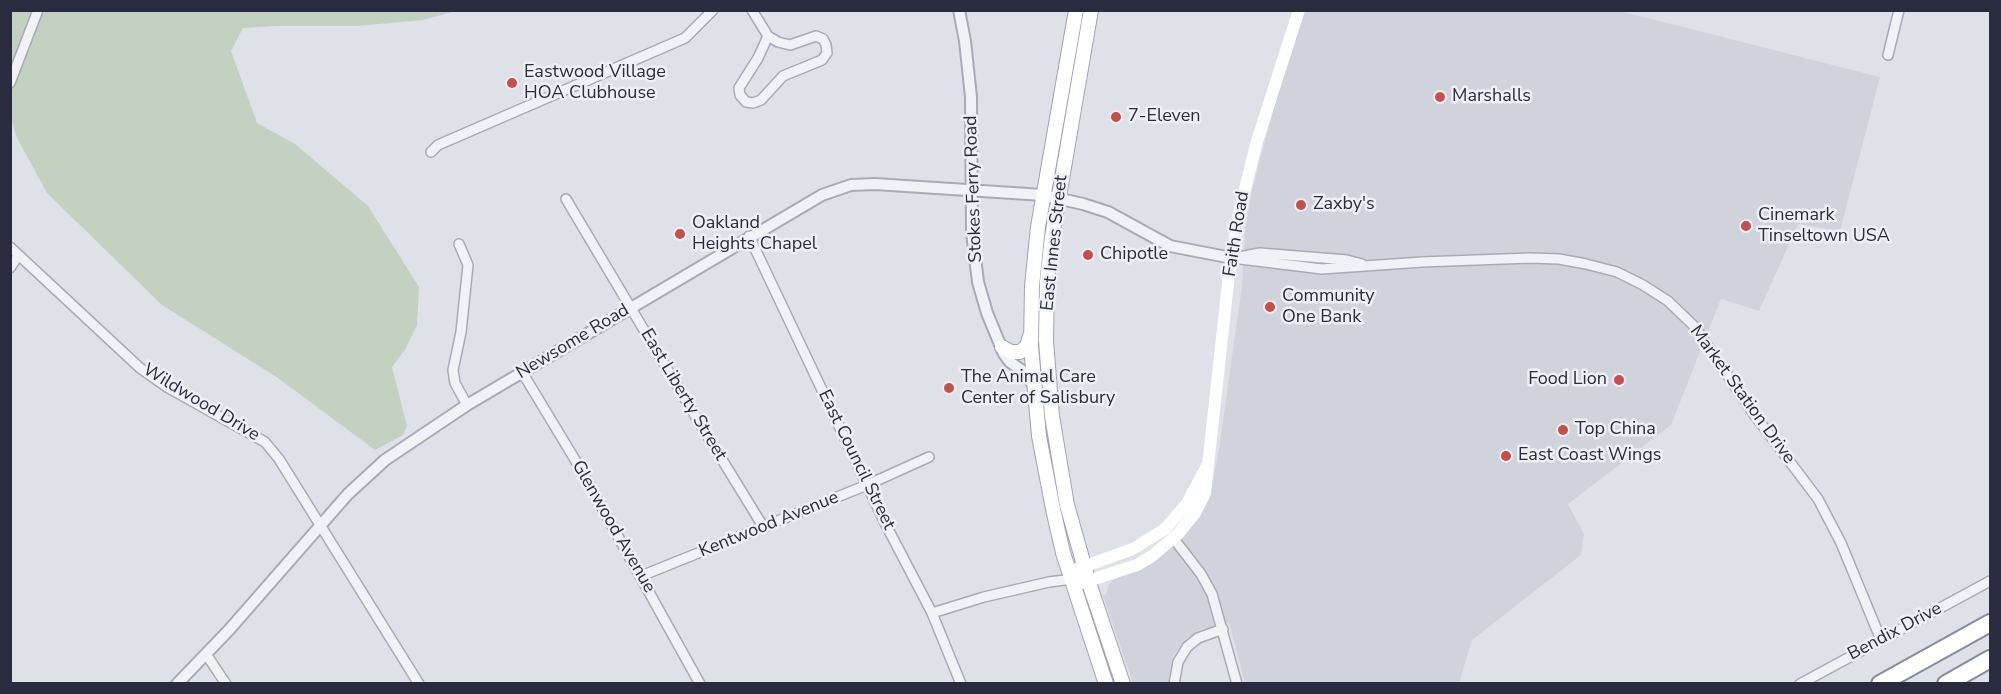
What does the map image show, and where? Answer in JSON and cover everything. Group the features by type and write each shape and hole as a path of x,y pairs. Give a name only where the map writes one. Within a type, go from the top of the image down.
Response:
{"highway":[{"path":"1880,684 1990,623"},
{"path":"1946,684 1990,659"}],"main road":[{"name":"East Innes Street","path":"1076,10 1043,195 1033,271 1031,331 1039,436 1049,494 1064,553 1106,684"},
{"name":"East Innes Street","path":"1091,10 1058,198 1047,281 1046,341 1052,416 1061,475 1088,582 1123,684"},
{"name":"Faith Road","path":"1088,582 1143,562 1174,539 1204,497 1208,482 1208,464 1232,258 1247,177 1299,10"},
{"path":"1002,347 1011,352 1022,351 1028,344 1031,331"},
{"name":"Faith Road","path":"1072,579 1077,569 1133,549 1165,529 1186,505 1208,464"},
{"path":"1072,579 1081,583 1088,582"}],"street":[{"path":"10,83 38,10"},
{"path":"433,151 438,145 685,38 713,10"},
{"path":"752,10 768,36 778,42 790,45 816,36 823,39 826,53 822,60 783,75 761,99 753,103 746,102 740,95 739,87 758,58 768,36"},
{"name":"Stokes Ferry Road","path":"959,10 971,97 973,250 978,282 985,308 1005,356 1027,374 1034,386"},
{"path":"1888,55 1899,10"},
{"name":"Newsome Road","path":"177,684 348,494 385,460 467,405 812,200 851,185 883,184 971,189 1058,198"},
{"name":"Market Station Drive","path":"1058,198 1108,212 1170,246 1232,258 1260,253 1347,260 1370,266 1530,258 1559,259 1617,272 1668,301 1694,326 1756,417 1818,499 1838,536 1881,640"},
{"name":"East Liberty Street","path":"566,199 764,528"},
{"name":"East Council Street","path":"749,236 867,485 932,613 961,684"},
{"path":"459,244 468,265 461,332 453,370 455,383 467,405"},
{"name":"Wildwood Drive","path":"10,248 140,368 167,387 265,442 279,459 419,684"},
{"path":"10,268 18,256"},
{"name":"Glenwood Avenue","path":"522,372 642,576 700,684"},
{"name":"Kentwood Avenue","path":"642,576 764,528 929,457"},
{"path":"1174,539 1206,582 1223,629 1237,684"},
{"path":"932,613 984,597 1072,579"},
{"name":"Bendix Drive","path":"1800,684 1990,581"},
{"path":"1174,684 1178,662 1187,647 1198,638 1223,629"},
{"path":"206,654 226,684"}],"shaded area":[{"path":"1304,11 1620,11 1880,77 1840,231 1798,224 1759,311 1721,299 1671,425 1568,504 1584,534 1581,555 1472,640 1459,683 1245,683 1229,623 1202,629 1186,639 1173,656 1168,683 1133,683 1103,595 1106,595 1108,586 1113,580 1145,564 1212,486 1242,286 1245,230 1252,190 1283,74"}],"green space":[{"path":"10,11 456,11 423,20 357,26 243,28 231,51 257,123 295,144 368,206 419,287 417,325 406,348 392,367 407,426 403,435 375,450 278,378 162,305 47,193 16,136 11,118"}],"place":[{"name":"Eastwood Village HOA Clubhouse","path":"512,83"},
{"name":"Marshalls","path":"1440,97"},
{"name":"7-Eleven","path":"1116,117"},
{"name":"Zaxby's","path":"1301,205"},
{"name":"Cinemark Tinseltown USA","path":"1746,226"},
{"name":"Oakland Heights Chapel","path":"680,234"},
{"name":"Chipotle","path":"1088,255"},
{"name":"Community One Bank","path":"1270,307"},
{"name":"Food Lion","path":"1619,380"},
{"name":"The Animal Care Center of Salisbury","path":"949,388"},
{"name":"Top China","path":"1563,430"},
{"name":"East Coast Wings","path":"1506,456"}]}
